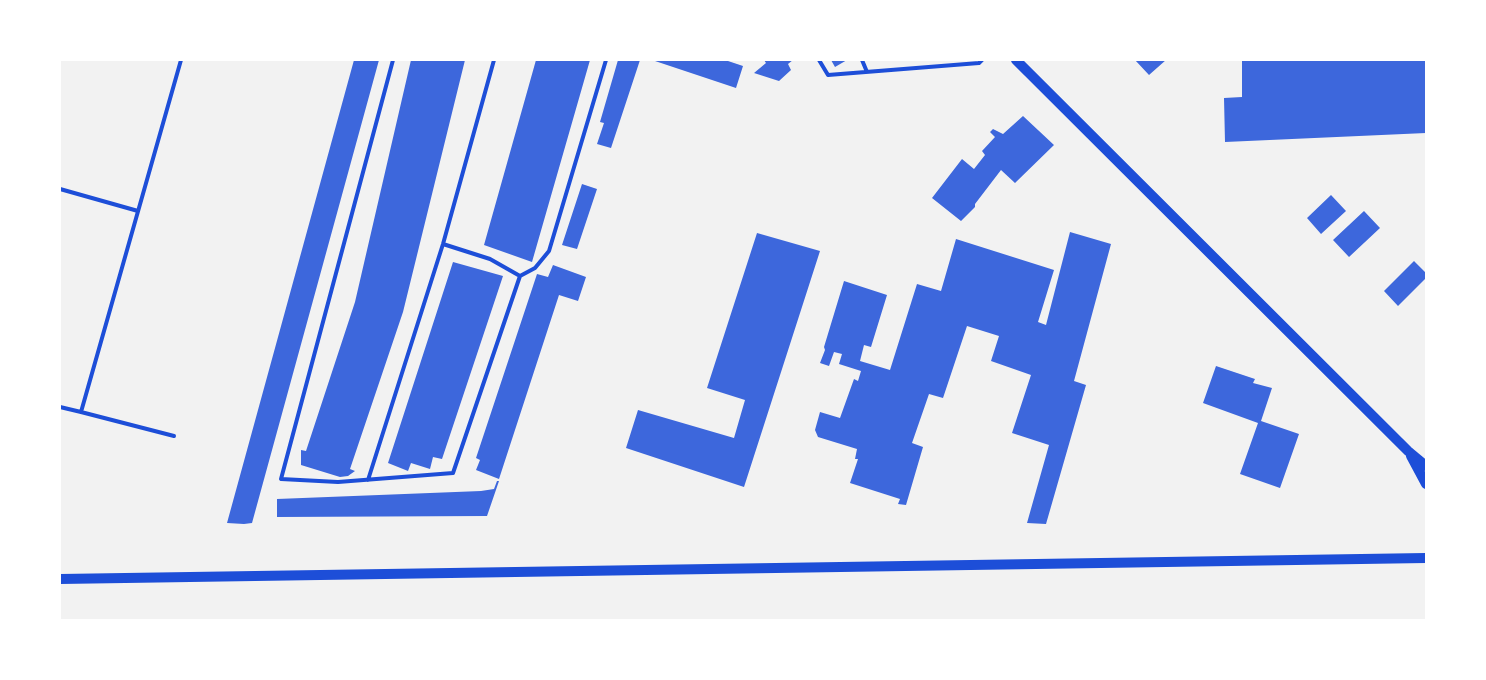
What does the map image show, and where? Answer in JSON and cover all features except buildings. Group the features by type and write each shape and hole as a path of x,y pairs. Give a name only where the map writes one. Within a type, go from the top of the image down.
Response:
{"main road":[{"path":"1016,60 1408,451 1426,466"},
{"path":"1408,451 1426,484"},
{"path":"60,579 1426,558"}],"lane":[{"path":"82,412 181,60"},
{"path":"393,60 281,480 338,482 453,473 520,276 535,268 549,251 606,60"},
{"path":"368,480 444,244 494,60"},
{"path":"819,60 828,75 979,63 982,60"},
{"path":"862,60 867,72"},
{"path":"60,189 138,210"},
{"path":"444,244 490,259 520,276"},
{"path":"60,407 174,436"}]}
